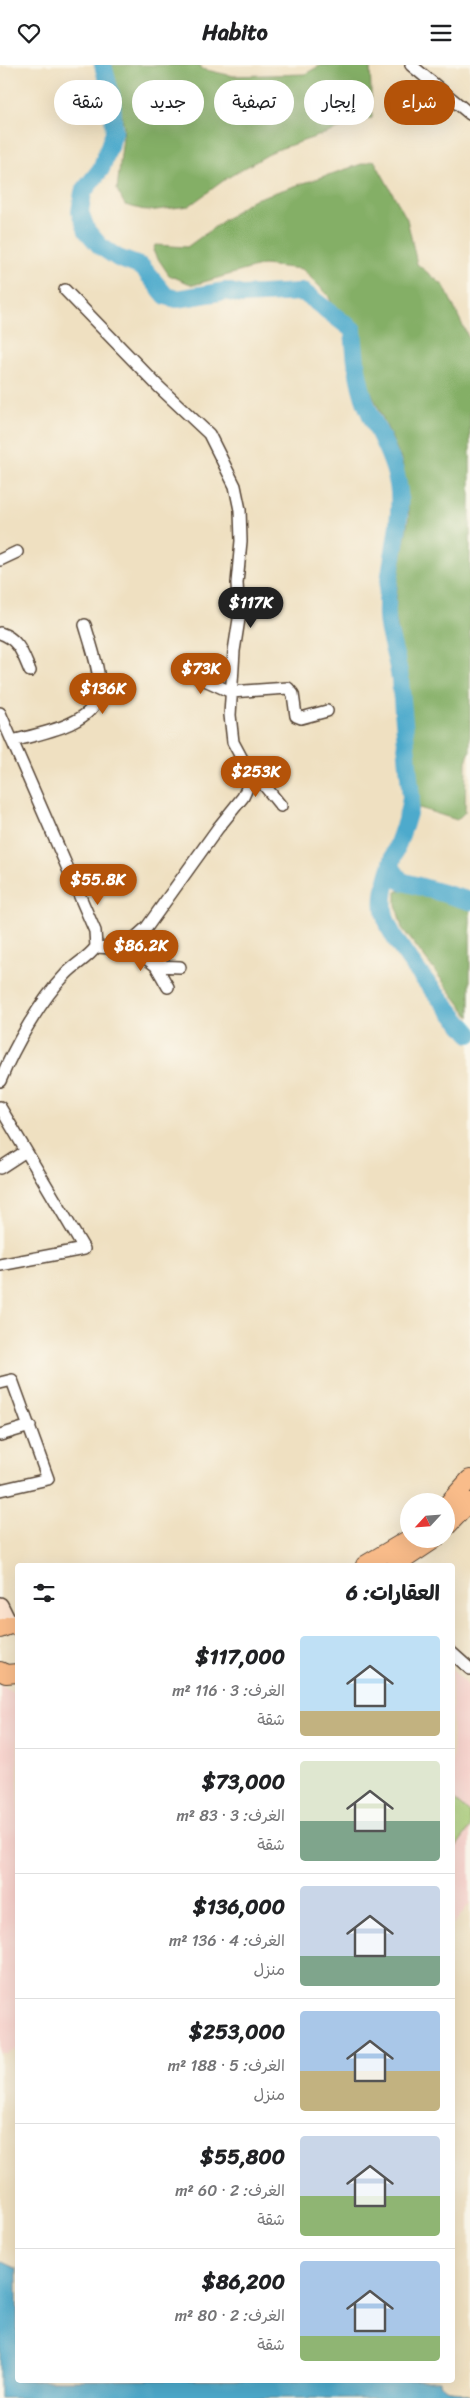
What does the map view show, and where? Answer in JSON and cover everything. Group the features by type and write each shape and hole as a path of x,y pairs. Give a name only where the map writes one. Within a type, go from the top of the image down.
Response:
{"highway":[{"path":"455,1496 470,1479"},
{"path":"455,1518 470,1502"},
{"path":"368,1563 400,1544"},
{"path":"399,1563 422,1548"},
{"path":"0,1671 6,1674 15,1673"}],"main road":[{"path":"0,1605 9,1627"}],"street":[{"path":"410,65 470,114"},
{"path":"65,290 159,387 209,434 235,486 240,510 241,541 237,583 239,619 234,651 230,715 233,742 248,770 248,786 243,797 218,828 148,927 128,944 113,948 96,947"},
{"path":"0,560 17,551"},
{"path":"12,741 70,725 93,707 99,692 95,660 85,625"},
{"path":"0,633 7,635 20,646 30,671"},
{"path":"183,670 231,693 288,688 293,694 296,716 301,718 327,711"},
{"path":"0,713 95,931 96,947 88,958 66,973 46,997 0,1081"},
{"path":"248,770 256,775 281,806"},
{"path":"128,944 156,966 168,987"},
{"path":"156,966 180,967"},
{"path":"0,1107 84,1249 0,1265"},
{"path":"0,1168 26,1151"},
{"path":"0,1383 12,1379 48,1479 0,1490"},
{"path":"0,1435 30,1426"},
{"path":"455,1656 470,1669"}],"shaded area":[{"path":"455,1672 470,1689 470,1903 455,1922"},
{"path":"0,1685 15,1692 15,2050 7,2054 0,2054"}],"green space":[{"path":"112,65 200,65 202,69 233,76 305,74 321,65 370,65 371,80 304,80 304,125 351,125 276,150 227,178 189,206 148,211 125,205 117,190 124,128 122,118 122,80 115,80"},
{"path":"374,160 407,219 417,264 444,286 470,341 470,751 466,761 465,812 457,820 416,807 407,683 395,614 398,577 409,516 402,461 328,295 302,269 263,265 193,285 169,275 153,251 155,245 187,247 252,200"},
{"path":"401,890 422,890 470,905 470,1017 402,928 396,905 396,892"},
{"path":"455,1801 470,1813 470,1828 455,1848"}],"water":[{"path":"0,2261 15,2268 15,2383 440,2383 446,2388 470,2396 470,2398 0,2398"}],"waterway":[{"path":"103,65 112,99 114,132 101,169 83,192 80,212 87,231 100,246 118,258 142,267 166,296 177,299 226,291 242,295 303,292 353,330 360,386 370,415 390,457 399,492 398,523 388,586 387,617 400,680 411,797 408,815 391,867 401,881 470,901"},
{"path":"391,867 384,897 385,916 390,929 409,960 470,1034"}]}
